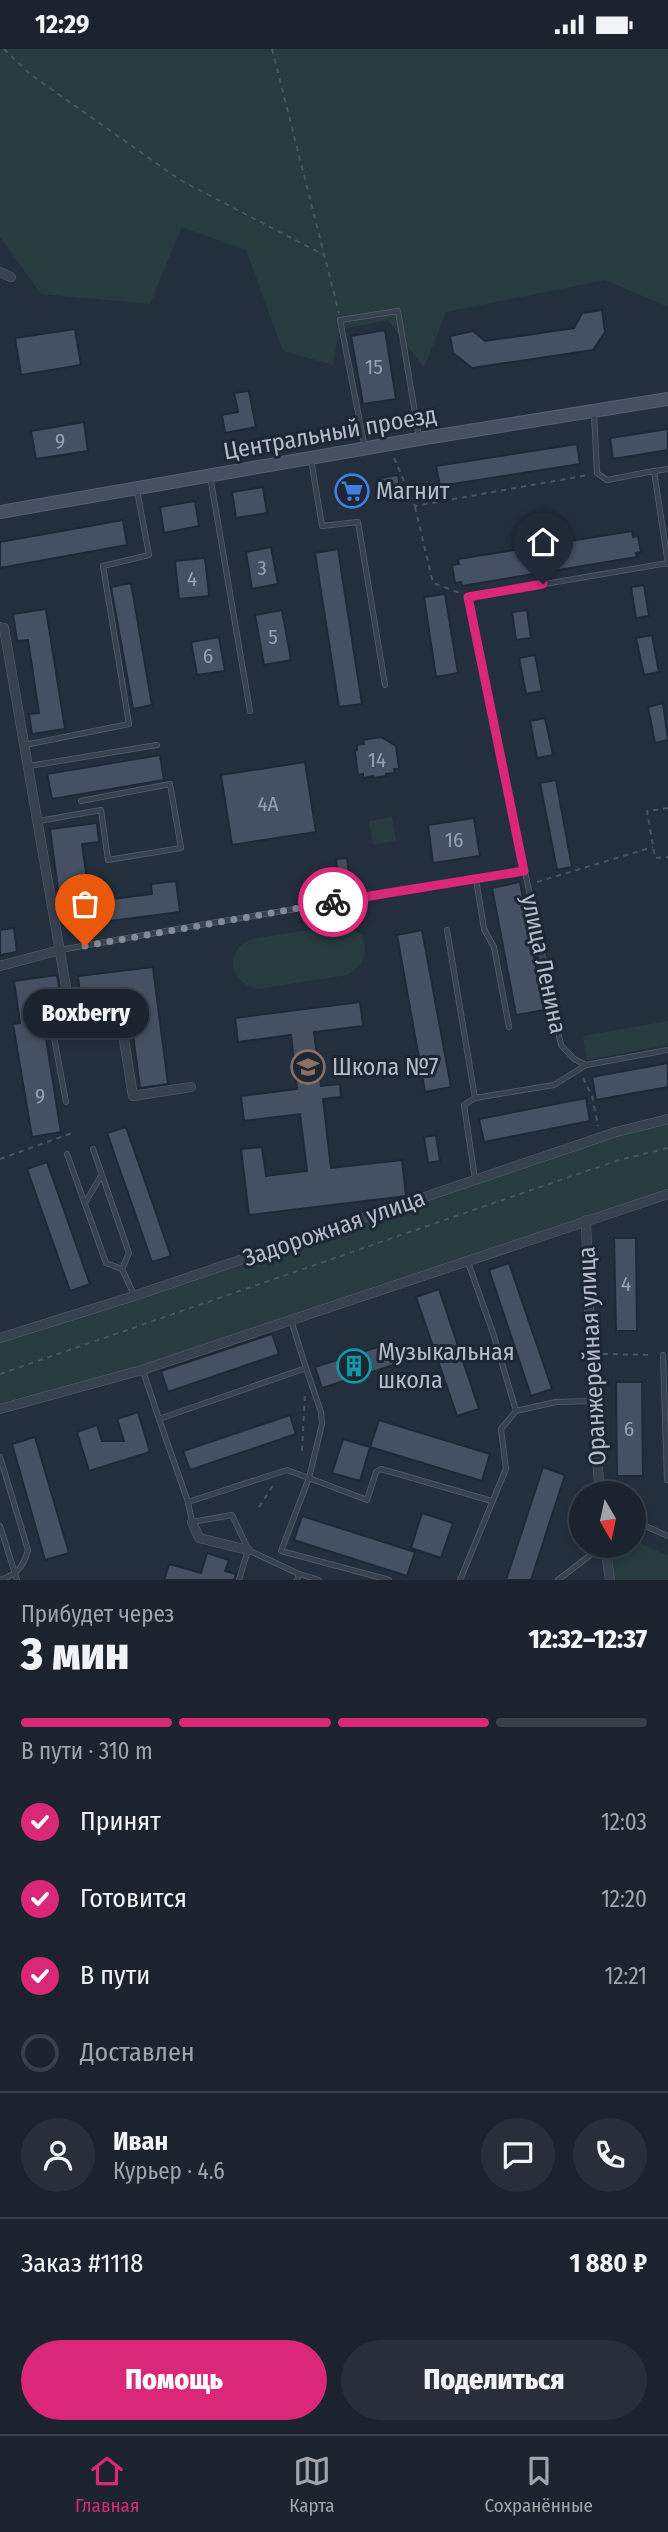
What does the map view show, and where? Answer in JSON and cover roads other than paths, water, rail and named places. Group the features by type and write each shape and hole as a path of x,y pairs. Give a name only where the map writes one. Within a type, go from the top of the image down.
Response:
{"main road":[{"name":"Центральный проезд","path":"0,512 365,448 668,399"}],"street":[{"path":"0,272 11,277"},
{"path":"0,627 4,628 69,1004 79,1014 118,1008 133,1096 191,1087"},
{"path":"0,966 60,950"},
{"name":"Задорожная улица","path":"0,1338 134,1296 616,1132 668,1118"},
{"path":"0,1409 142,1370 668,1194"},
{"name":"Оранжерейная улица","path":"586,1220 592,1401 599,1481"},
{"path":"192,1522 199,1538 248,1550"},
{"path":"607,1558 610,1580"}],"lane":[{"path":"365,448 340,320 398,311 419,439"},
{"path":"593,411 597,474 607,479 668,469"},
{"path":"310,458 321,526 358,522 385,685"},
{"path":"654,471 668,564"},
{"path":"209,475 250,711"},
{"path":"24,745 129,724 103,566 149,555 137,488"},
{"name":"улица Ленина","path":"586,1065 574,1059 561,1045 468,597 668,564"},
{"path":"28,766 157,745"},
{"path":"38,821 101,810 108,860 181,848 170,784 81,801"},
{"path":"60,950 524,871"},
{"path":"476,879 484,929 494,947 509,1027"},
{"path":"447,930 475,1098"},
{"path":"66,1102 53,1032 69,1004"},
{"path":"475,1180 464,1105 475,1098 554,1085 586,1065 668,1050"},
{"path":"93,1149 129,1253 122,1269"},
{"path":"67,1154 106,1263 122,1269 134,1296"},
{"path":"85,1203 102,1175"},
{"path":"468,1260 516,1411"},
{"path":"291,1320 321,1412 322,1424 309,1478 281,1551 389,1580"},
{"path":"663,1355 667,1481"},
{"path":"159,1419 306,1368"},
{"path":"142,1370 188,1502 192,1522 232,1515 248,1550 298,1577 319,1580"},
{"path":"460,1580 506,1469 501,1429 516,1411 556,1402 592,1401"},
{"path":"0,1457 28,1550 16,1578"},
{"path":"188,1502 287,1470 367,1500 376,1472 381,1469 492,1500"},
{"path":"0,1526 16,1578"},
{"path":"646,1526 667,1536 668,1529"},
{"path":"239,1580 248,1550"},
{"path":"558,1580 587,1558"},
{"path":"0,1580 16,1578"}],"place":[{"name":"Магнит","path":"352,491"},
{"name":"Boxberry","path":"85,946"},
{"name":"Школа №7","path":"308,1067"},
{"name":"Музыкальная школа","path":"354,1366"}]}
